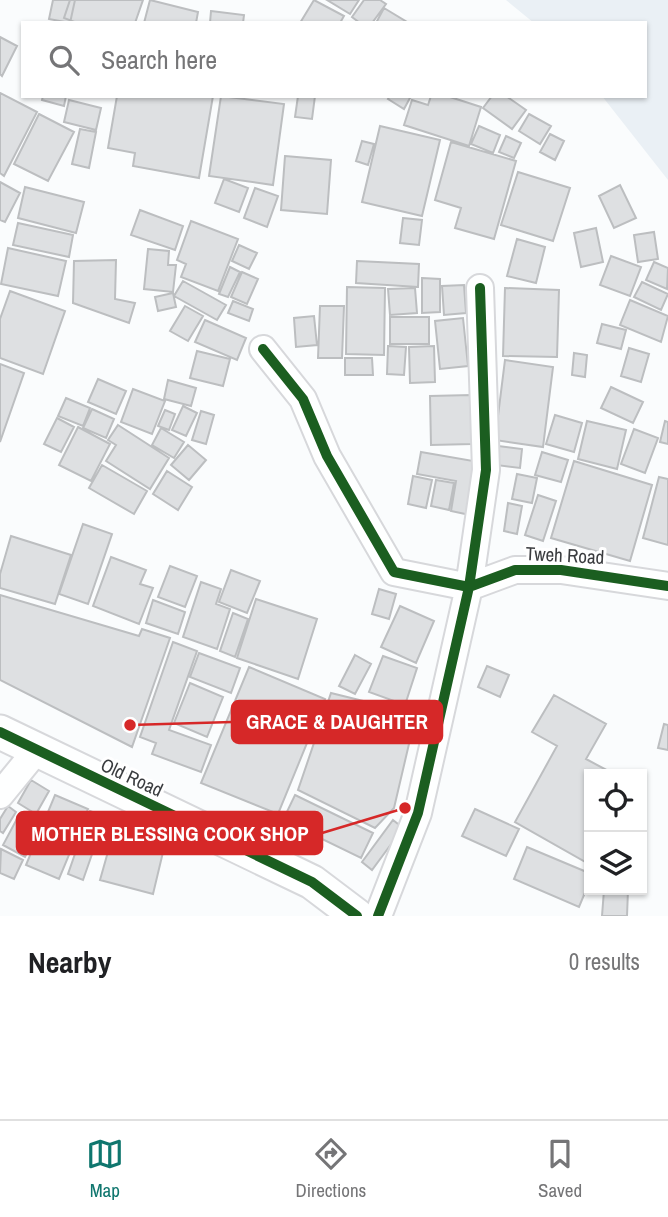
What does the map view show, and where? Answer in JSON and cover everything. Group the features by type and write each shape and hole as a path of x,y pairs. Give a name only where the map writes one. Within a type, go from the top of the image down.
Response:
{"street":[{"path":"377,916 418,813 469,587 486,470 480,288"},
{"path":"263,349 303,399 327,456 394,572 469,587"},
{"name":"Tweh Road","path":"469,587 515,570 561,569 620,576 668,586"},
{"name":"Old Road","path":"0,732 312,882 357,916"},
{"path":"0,796 36,751"}],"shaded area":[{"path":"506,0 668,0 668,180 604,98 647,98 647,21 532,21"}],"building":[{"path":"53,0 75,0 70,21 49,19"},
{"path":"70,0 143,0 136,21 72,21 64,18"},
{"path":"150,0 198,12 196,21 145,21"},
{"path":"314,0 344,16 341,21 301,21"},
{"path":"327,0 359,0 350,14"},
{"path":"364,0 380,0 386,4 373,21 357,21 352,17"},
{"path":"384,8 405,21 377,21"},
{"path":"211,11 244,15 243,21 210,21"},
{"path":"0,37 17,46 2,76 0,74"},
{"path":"0,93 37,112 4,176 0,173"},
{"path":"42,98 66,98 64,106"},
{"path":"117,98 213,98 199,178 133,166 135,153 108,148"},
{"path":"221,98 284,104 273,185 209,176"},
{"path":"298,98 315,98 312,119 295,117"},
{"path":"389,98 410,98 404,109"},
{"path":"430,98 453,98 481,107 469,146 404,125 412,100 428,105"},
{"path":"490,98 509,98 526,110 512,129 483,108"},
{"path":"69,100 101,108 96,130 64,122"},
{"path":"39,114 74,132 48,181 14,164"},
{"path":"529,114 551,126 540,144 519,131"},
{"path":"380,126 440,140 422,216 362,202"},
{"path":"479,126 500,135 493,153 471,144"},
{"path":"80,129 96,132 89,168 72,164"},
{"path":"550,134 564,141 555,160 540,152"},
{"path":"506,136 521,143 514,158 499,152"},
{"path":"362,141 374,144 368,165 356,161"},
{"path":"451,142 516,161 494,239 455,228 461,208 435,200"},
{"path":"285,156 331,160 327,214 281,210"},
{"path":"518,172 570,188 553,241 501,225"},
{"path":"224,179 248,188 239,212 215,203"},
{"path":"0,182 20,193 5,222 0,220"},
{"path":"620,185 636,218 614,228 599,196"},
{"path":"25,187 84,202 76,233 18,218"},
{"path":"255,188 278,196 267,227 244,218"},
{"path":"140,210 183,226 175,250 131,235"},
{"path":"403,218 422,220 419,245 400,243"},
{"path":"191,221 238,239 218,291 181,277 186,264 177,260"},
{"path":"18,223 73,235 69,257 13,245"},
{"path":"596,228 603,262 581,267 574,233"},
{"path":"654,232 658,259 638,262 634,235"},
{"path":"517,239 545,247 536,283 507,276"},
{"path":"239,245 257,253 249,269 232,261"},
{"path":"8,248 66,261 58,296 1,284"},
{"path":"148,249 169,251 168,265 176,265 173,292 144,289"},
{"path":"611,256 641,267 630,296 600,285"},
{"path":"116,260 115,299 135,303 129,323 73,303 74,261"},
{"path":"357,261 419,264 418,287 356,283"},
{"path":"654,262 668,268 667,289 646,280"},
{"path":"230,267 240,272 228,297 219,294"},
{"path":"242,272 258,279 247,304 231,297"},
{"path":"422,278 440,279 440,312 422,313"},
{"path":"183,281 226,305 217,320 174,296"},
{"path":"642,282 668,294 661,310 634,297"},
{"path":"464,285 466,313 444,315 442,286"},
{"path":"347,287 385,288 384,355 346,354"},
{"path":"415,288 417,313 390,315 388,289"},
{"path":"505,288 559,290 557,357 503,356"},
{"path":"10,291 65,311 43,374 0,358 0,319"},
{"path":"173,293 176,307 158,311 155,297"},
{"path":"630,300 668,316 661,342 620,325"},
{"path":"233,301 253,309 249,321 228,313"},
{"path":"185,306 203,316 188,341 170,331"},
{"path":"320,306 344,306 342,358 318,358"},
{"path":"314,316 317,345 296,347 294,318"},
{"path":"390,317 429,317 429,344 390,344"},
{"path":"463,318 468,366 440,369 435,321"},
{"path":"205,320 246,338 237,360 195,342"},
{"path":"602,324 626,330 621,349 597,343"},
{"path":"388,346 406,347 404,375 387,374"},
{"path":"434,346 435,382 410,383 409,347"},
{"path":"629,348 649,354 641,382 621,376"},
{"path":"197,351 230,359 223,386 190,378"},
{"path":"574,353 587,355 585,377 572,375"},
{"path":"345,358 372,358 373,375 345,375"},
{"path":"505,360 553,367 543,447 495,440"},
{"path":"0,364 24,373 0,442"},
{"path":"98,379 126,391 116,414 88,402"},
{"path":"168,380 196,388 191,406 164,399"},
{"path":"611,387 643,402 633,423 601,408"},
{"path":"133,389 165,401 152,434 121,422"},
{"path":"471,395 472,444 431,445 430,396"},
{"path":"66,398 90,408 83,426 58,416"},
{"path":"183,406 197,413 186,436 172,430"},
{"path":"92,409 114,419 106,438 83,428"},
{"path":"165,410 175,414 169,430 158,426"},
{"path":"201,411 214,415 206,444 192,440"},
{"path":"555,415 582,423 574,452 546,444"},
{"path":"57,418 74,427 61,452 44,444"},
{"path":"587,421 626,430 617,469 578,459"},
{"path":"665,421 668,422 668,444 660,442"},
{"path":"118,425 169,458 150,489 106,461 116,445 108,440"},
{"path":"78,427 110,444 91,481 59,465"},
{"path":"161,428 184,442 174,458 152,445"},
{"path":"634,429 658,438 645,473 621,464"},
{"path":"188,445 206,460 189,480 171,465"},
{"path":"498,446 522,449 520,468 496,465"},
{"path":"421,452 479,462 470,515 451,511 456,481 417,474"},
{"path":"542,452 568,460 561,482 535,475"},
{"path":"574,461 652,485 630,561 551,538"},
{"path":"102,465 147,491 134,514 89,488"},
{"path":"167,471 192,487 178,510 153,494"},
{"path":"517,474 537,478 532,503 512,499"},
{"path":"413,476 432,480 426,508 408,504"},
{"path":"659,477 668,479 668,545 643,538"},
{"path":"436,480 454,483 449,510 431,506"},
{"path":"538,495 556,501 543,541 525,535"},
{"path":"508,503 522,506 517,534 504,531"},
{"path":"83,524 112,534 88,604 59,594"},
{"path":"11,536 71,555 55,604 0,588 0,574"},
{"path":"111,557 146,570 140,584 153,588 139,624 93,606"},
{"path":"170,566 197,576 185,607 158,597"},
{"path":"231,570 260,581 247,613 219,602"},
{"path":"201,582 221,589 216,604 230,609 217,649 183,637"},
{"path":"379,589 396,594 389,619 372,614"},
{"path":"0,595 139,636 142,629 170,638 132,747 0,680"},
{"path":"256,599 317,619 298,679 237,658"},
{"path":"153,600 185,612 178,634 146,623"},
{"path":"400,606 434,621 416,663 381,647"},
{"path":"233,613 248,619 235,657 220,651"},
{"path":"173,642 197,651 169,730 211,745 201,772 152,754 156,743 140,737"},
{"path":"199,653 240,668 231,693 190,677"},
{"path":"355,655 371,664 355,694 339,686"},
{"path":"383,656 417,668 405,705 369,692"},
{"path":"487,666 509,675 500,697 478,687"},
{"path":"249,667 325,699 278,814 201,783"},
{"path":"190,683 223,697 207,737 174,723"},
{"path":"331,693 416,714 394,808 375,828 298,790"},
{"path":"554,695 606,724 586,759 605,769 584,769 584,861 515,822 557,746 532,732"},
{"path":"664,724 668,725 668,750 658,748"},
{"path":"31,780 49,791 36,814 18,803"},
{"path":"55,795 88,809 59,879 26,865"},
{"path":"295,795 373,833 361,858 283,820"},
{"path":"8,806 16,812 3,833 0,831 0,819"},
{"path":"475,809 519,829 506,856 462,836"},
{"path":"90,811 105,817 83,880 68,874"},
{"path":"20,813 42,825 25,857 3,845"},
{"path":"393,820 403,828 372,870 362,862"},
{"path":"113,834 164,848 153,894 100,880"},
{"path":"527,847 584,871 584,895 579,907 514,879"},
{"path":"1,849 23,860 14,879 0,873"},
{"path":"604,895 628,895 627,916 602,916"}],"cycle path":[{"path":"263,349 303,399 327,456 394,572 469,587 486,470 480,288"},
{"path":"378,916 418,813 469,587 515,570 561,570 668,586"},
{"path":"0,732 312,882 357,916"}],"place":[{"name":"GRACE & DAUGHTER","path":"130,725"},
{"name":"MOTHER BLESSING COOK SHOP","path":"405,808"}]}
